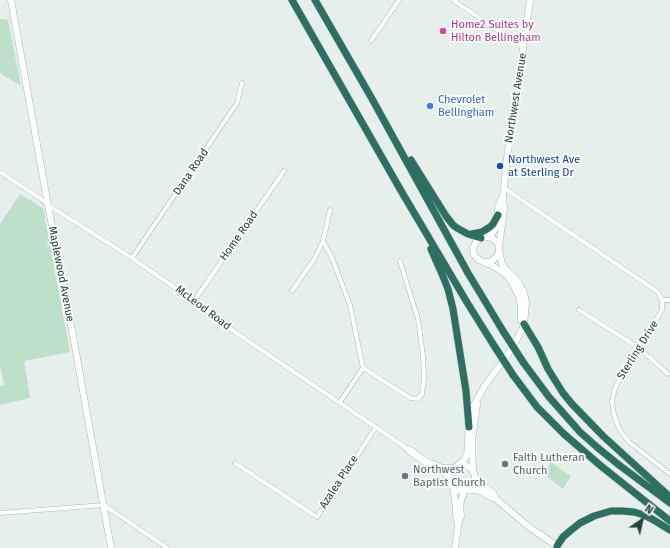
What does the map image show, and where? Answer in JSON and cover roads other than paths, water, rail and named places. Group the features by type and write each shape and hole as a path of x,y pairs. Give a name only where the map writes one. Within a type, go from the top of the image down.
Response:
{"highway":[{"path":"292,0 400,189 468,304 513,375 537,407 564,434 601,466 670,521"},
{"path":"315,0 371,97 468,273 522,362 549,397 580,432 619,465 670,503"},
{"path":"371,97 450,221 457,228 468,234 483,237"},
{"path":"400,189 428,243 448,289 453,309 466,391 469,427"},
{"path":"468,234 486,230 493,224 498,215"},
{"path":"524,324 538,347 548,369 563,393 572,404 619,451 670,497"},
{"path":"559,547 563,537 580,523 594,516 611,511 622,510 634,512 652,519 670,530"}],"main road":[{"name":"Maplewood Avenue","path":"11,0 111,548"},
{"name":"Northwest Avenue","path":"457,466 466,457 468,450 469,427 473,407 484,387 508,354 524,324 526,303 524,293 515,278 505,269 502,264 499,249 504,209 503,196 530,0"},
{"name":"Northwest Avenue","path":"483,237 491,235 496,226 498,208 503,196"},
{"path":"483,237 490,237 497,242 499,249 498,255 494,260 485,262 479,260 473,248 478,240 483,237"},
{"name":"Northwest Avenue","path":"485,262 503,272 508,277 520,298 522,314 515,342"},
{"name":"Northwest Avenue","path":"473,470 472,440 477,400"},
{"path":"458,526 452,487 449,480 450,473 457,466 466,465 473,470 479,483 493,493 496,499"},
{"path":"455,548 461,516 461,500 467,491 474,486 476,477"},
{"path":"452,487 458,491 480,491 496,499 529,527 559,547"}],"street":[{"path":"371,41 399,0"},
{"path":"453,0 524,48"},
{"name":"Dana Road","path":"132,258 237,104 242,83"},
{"name":"Home Road","path":"194,301 284,170"},
{"name":"McLeod Road","path":"0,172 48,205 132,258 194,301 226,326 405,447 429,462 443,467 457,466"},
{"path":"504,188 658,292 662,300 670,300"},
{"path":"292,291 315,258 323,241 330,210"},
{"path":"323,241 332,258 350,305 364,368 410,398 418,399 424,388 423,356 418,319 400,261"},
{"name":"Sterling Drive","path":"662,300 662,310 620,378 615,388 612,402 614,415 618,426 629,442 670,474"},
{"path":"578,310 638,348 668,374"},
{"path":"340,402 364,368"},
{"name":"Azalea Place","path":"235,463 317,517 376,427"},
{"name":"McLeod Road","path":"405,447 409,452 426,464 442,471 449,480"},
{"path":"0,513 104,506 167,548"}],"place":[{"name":"Home2 Suites by Hilton Bellingham","path":"443,31"},
{"name":"Chevrolet Bellingham","path":"430,106"},
{"name":"Northwest Ave at Sterling Dr","path":"500,166"},
{"name":"Faith Lutheran Church","path":"505,464"},
{"name":"Northwest Baptist Church","path":"405,476"}]}
